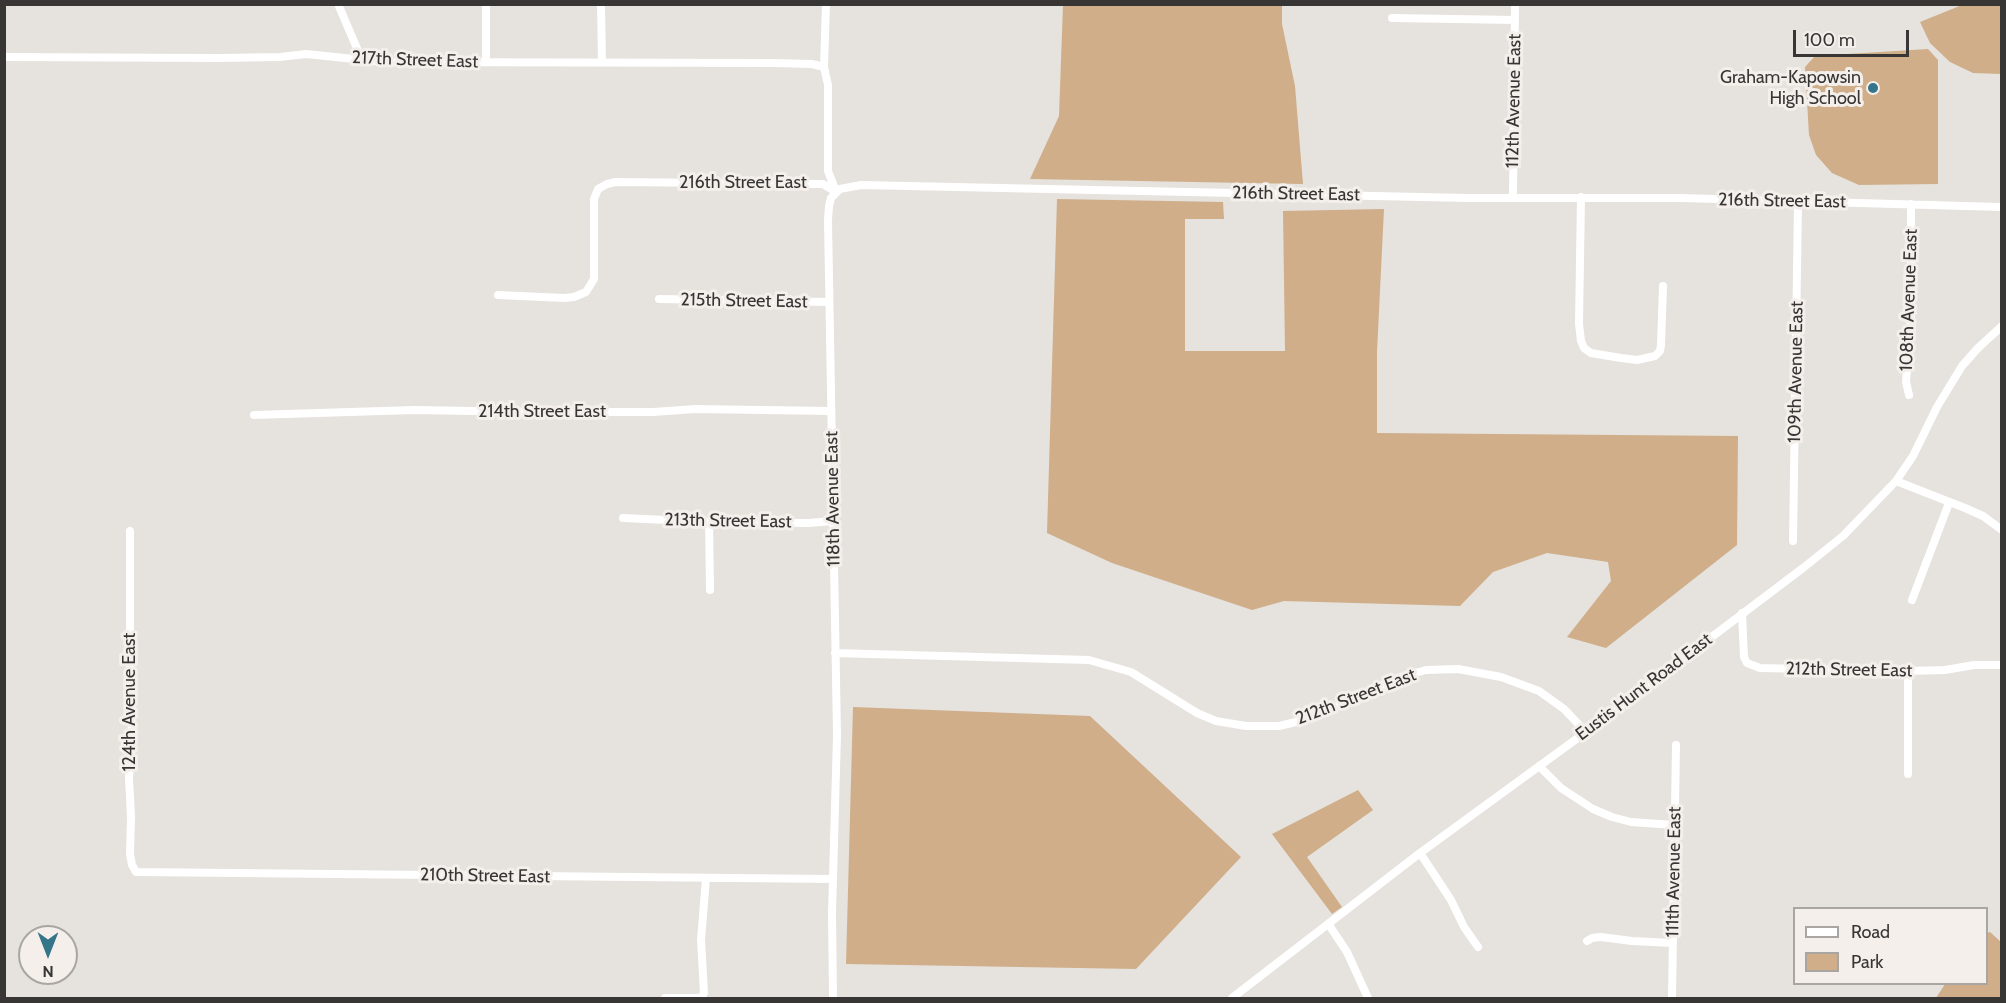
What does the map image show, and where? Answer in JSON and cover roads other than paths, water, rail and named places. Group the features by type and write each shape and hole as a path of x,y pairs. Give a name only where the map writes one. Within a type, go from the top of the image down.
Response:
{"street":[{"path":"338,4 362,60"},
{"path":"486,4 486,62"},
{"path":"601,4 602,62"},
{"path":"826,4 824,68 828,86 828,171 836,192"},
{"name":"112th Avenue East","path":"1513,198 1515,4"},
{"path":"1392,18 1515,20"},
{"name":"217th Street East","path":"4,57 218,58 306,54 362,60 812,63 824,68"},
{"name":"216th Street East","path":"498,295 564,298 586,292 594,279 594,199 601,185 616,182 823,184 836,192 844,187 861,185 1513,198 1581,197 2001,207"},
{"name":"118th Avenue East","path":"833,999 833,879 837,735 828,206 836,192"},
{"path":"1581,197 1579,324 1584,348 1591,353 1637,360 1655,356 1660,351 1661,345 1663,286"},
{"name":"109th Avenue East","path":"1793,541 1798,202"},
{"name":"108th Avenue East","path":"1910,395 1906,382 1911,317 1911,204"},
{"name":"215th Street East","path":"659,299 828,302"},
{"name":"Eustis Hunt Road East","path":"1233,998 1420,853 1586,732 1823,553 1896,481 1913,456 1937,407 1962,366 2001,326"},
{"name":"214th Street East","path":"254,414 414,410 831,411"},
{"path":"1896,481 1983,516 2001,528"},
{"path":"1912,600 1949,503"},
{"name":"213th Street East","path":"623,518 709,522 809,523 833,521"},
{"path":"709,522 710,590"},
{"name":"124th Avenue East","path":"130,531 132,736 129,777 130,854 136,872"},
{"name":"212th Street East","path":"1742,613 1744,657 1755,667 1908,671 2001,665"},
{"name":"212th Street East","path":"835,653 1089,660 1131,672 1197,713 1216,721 1246,726 1279,726 1312,718 1397,678 1426,670 1458,669 1501,677 1539,691 1564,709 1586,732"},
{"path":"1908,671 1908,774"},
{"name":"111th Avenue East","path":"1672,999 1677,745"},
{"path":"1539,766 1566,793 1593,809 1631,822 1675,825"},
{"path":"1420,853 1478,947"},
{"name":"210th Street East","path":"136,872 833,879"},
{"path":"665,999 697,998 702,997 704,993 701,940 706,878"},
{"path":"1329,925 1347,952 1368,999"},
{"path":"1587,941 1601,937 1672,943"}],"place":[{"name":"Graham-Kapowsin High School","path":"1873,88"}]}
